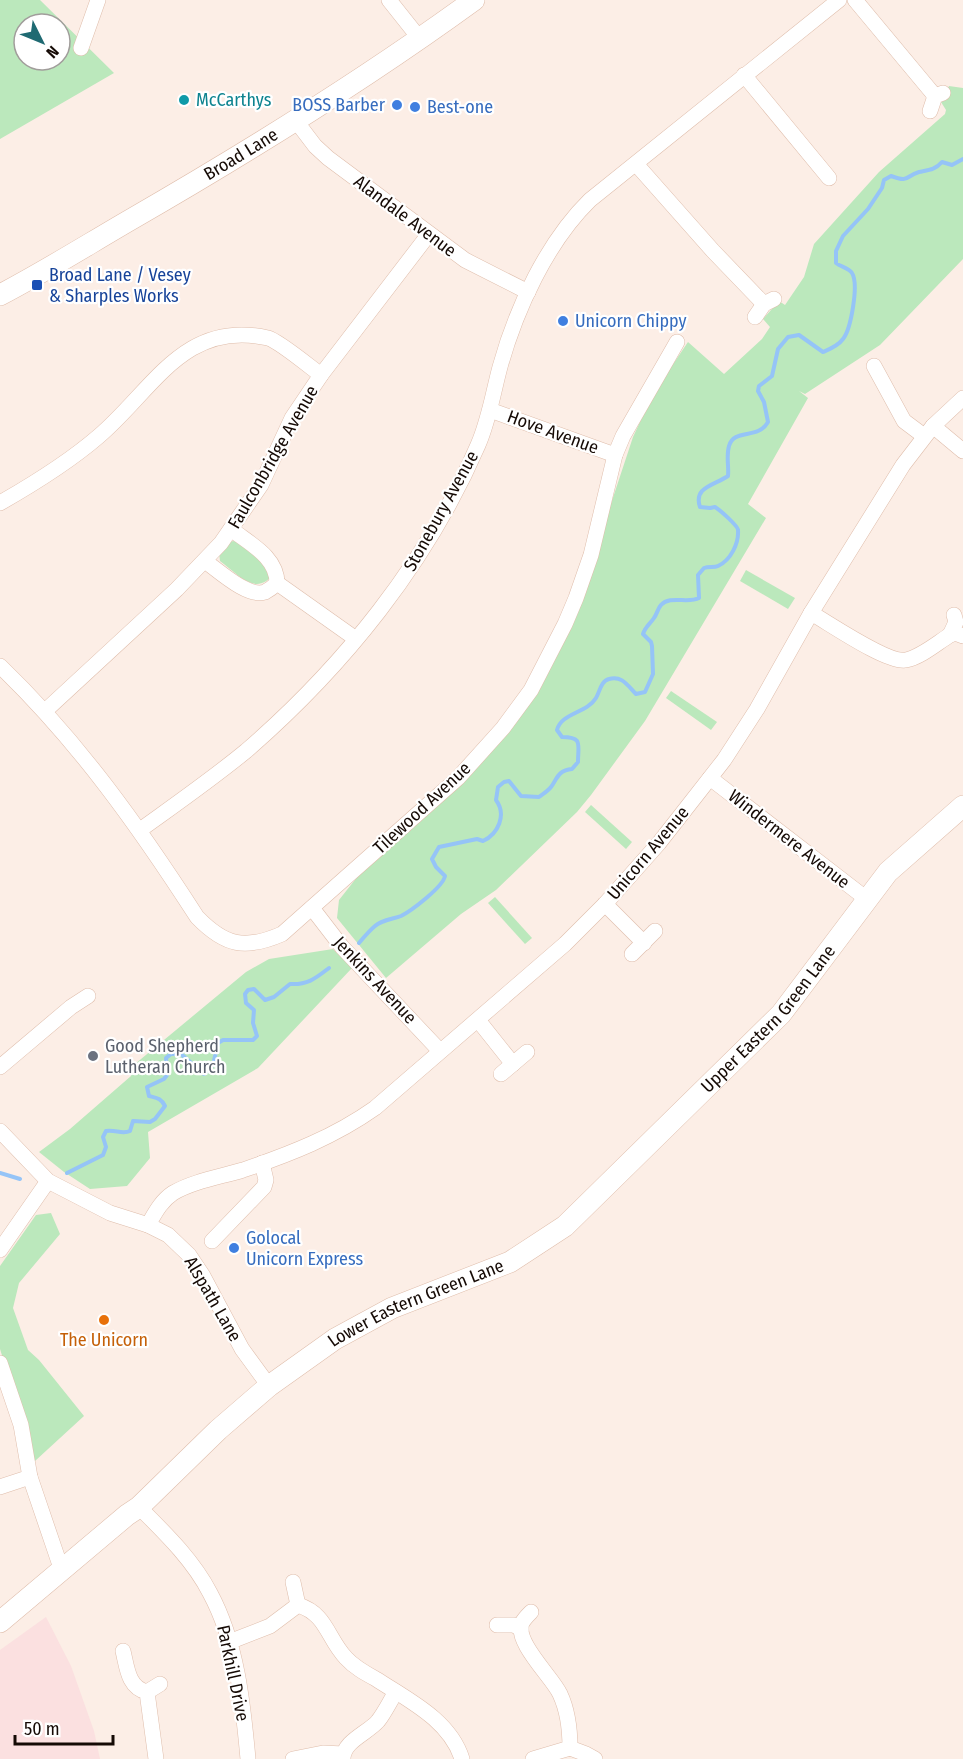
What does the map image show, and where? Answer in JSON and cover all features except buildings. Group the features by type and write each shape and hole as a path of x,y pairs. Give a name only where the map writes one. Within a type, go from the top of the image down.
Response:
{"street":[{"path":"81,48 98,0"},
{"path":"389,0 420,39"},
{"name":"Broad Lane","path":"0,295 197,182 296,121 420,39 474,0"},
{"name":"Stonebury Avenue","path":"140,830 194,792 246,750 302,699 356,639 401,581 430,537 474,454 490,410 503,357 528,292 576,214 839,0"},
{"path":"855,0 939,94 930,111"},
{"path":"744,75 831,180"},
{"name":"Alandale Avenue","path":"296,121 315,146 328,158 429,234 465,260 528,292"},
{"path":"636,164 713,251 769,301 755,317"},
{"name":"Faulconbridge Avenue","path":"45,711 205,561 231,529 261,485 292,418 321,375 429,234"},
{"path":"0,503 42,478 99,436 138,399 170,363 188,350 212,338 236,336 270,339 321,375"},
{"name":"Tilewood Avenue","path":"0,666 45,711 86,758 140,830 197,917 208,928 233,943 250,944 282,934 458,778 503,728 531,690 566,624 576,598 591,555 615,455 623,436 677,342"},
{"path":"874,366 904,421 929,431 963,452"},
{"name":"Unicorn Avenue","path":"148,1225 162,1203 173,1193 191,1185 304,1149 375,1108 564,944 605,904 659,843 710,778 757,710 811,613 888,487 929,431 963,398"},
{"name":"Hove Avenue","path":"490,410 615,455"},
{"path":"231,529 269,559 275,567 277,583 356,639"},
{"path":"205,561 245,590 265,592 277,583"},
{"path":"811,613 880,654 903,661 914,658 956,636 954,615"},
{"name":"Windermere Avenue","path":"710,778 868,900"},
{"name":"Upper Eastern Green Lane","path":"565,1226 781,1014 888,872 963,806"},
{"path":"605,904 644,943"},
{"name":"Jenkins Avenue","path":"312,908 348,953 440,1051"},
{"path":"633,954 655,931"},
{"path":"0,1067 71,1007 88,996"},
{"path":"478,1020 513,1064"},
{"path":"501,1074 527,1052"},
{"name":"Alspath Lane","path":"0,1131 44,1176 110,1213 148,1225 168,1235 189,1255 203,1276 242,1349 269,1386"},
{"path":"212,1241 264,1187 266,1180 262,1163"},
{"path":"0,1250 44,1176"},
{"name":"Lower Eastern Green Lane","path":"269,1386 335,1338 392,1308 510,1262 565,1226"},
{"path":"0,1363 21,1425 30,1477 62,1571"},
{"path":"0,1622 139,1507 218,1430 269,1386"},
{"path":"0,1487 30,1477"},
{"name":"Parkhill Drive","path":"139,1507 178,1548 205,1584 218,1608 229,1642 242,1702 248,1759"},
{"path":"292,1582 298,1605"},
{"path":"229,1642 270,1626 298,1605"},
{"path":"298,1605 321,1618 332,1641 351,1663 422,1709 443,1727 457,1744 462,1759"},
{"path":"531,1612 522,1621 521,1629 531,1655 561,1695 570,1734 570,1748"},
{"path":"497,1625 514,1625 521,1629"},
{"path":"123,1651 132,1684 154,1688 156,1759"},
{"path":"293,1759 323,1754 343,1757 355,1740 379,1720 396,1692"},
{"path":"533,1759 570,1748 595,1759"}],"shaded area":[{"path":"46,1617 71,1666 94,1731 100,1759 0,1759 0,1650"}],"green space":[{"path":"0,0 40,0 52,12 12,12 12,72 72,72 72,32 114,73 0,139"},
{"path":"949,86 963,88 963,259 880,345 805,394 799,391 808,398 748,504 766,518 645,721 591,795 577,812 496,890 461,914 386,978 337,918 339,900 358,876 462,784 570,628 633,437 653,394 688,342 724,374 762,339 770,327 763,319 779,301 785,305 804,277 814,244 879,172 945,114 946,110 941,102"},
{"path":"233,541 242,543 274,573 260,584 254,584 240,577 220,561 219,552 224,545"},
{"path":"746,570 795,598 788,609 740,581"},
{"path":"671,691 717,722 711,730 666,698"},
{"path":"591,805 632,842 626,849 585,812"},
{"path":"495,897 532,938 525,944 488,903"},
{"path":"333,949 352,968 258,1068 148,1132 150,1158 127,1186 90,1189 39,1152 70,1129 131,1076 129,1069 246,972 269,959"},
{"path":"51,1213 60,1234 19,1283 13,1308 28,1350 39,1360 84,1416 35,1461 0,1349 0,1266 36,1215"}],"waterway":[{"path":"359,943 378,924 406,913 439,886 445,876 432,859 439,847 477,839 483,841 493,834 501,818 496,800 498,787 504,782 509,781 521,796 539,797 550,788 561,773 572,769 578,762 578,743 573,738 562,737 557,730 559,724 592,703 604,682 614,678 624,682 636,694 645,692 653,674 652,646 643,634 645,629 665,602 699,598 698,575 704,568 716,567 723,563 736,546 737,528 715,507 700,507 700,495 707,487 728,476 728,454 732,441 741,435 758,431 768,422 764,402 758,391 759,386 772,376 778,349 788,337 799,335 823,352 839,344 846,334 855,287 851,271 836,263 836,251 843,236 868,209 882,188 884,180 891,176 905,179 934,168 942,162 952,165 963,159"},
{"path":"67,1173 103,1155 106,1147 103,1137 106,1131 127,1132 130,1131 133,1121 150,1122 155,1119 165,1106 157,1098 149,1096 147,1087 164,1079 167,1075 166,1058 171,1054 181,1054 204,1074 213,1065 218,1043 223,1040 253,1040 257,1036 253,1023 254,1010 246,1003 245,994 248,990 254,989 265,1000 274,997 290,984 307,982 329,968"},
{"path":"0,1173 20,1179"}],"place":[{"name":"McCarthys","path":"184,100"},
{"name":"BOSS Barber","path":"397,105"},
{"name":"Best-one","path":"415,107"},
{"name":"Broad Lane / Vesey & Sharples Works","path":"37,285"},
{"name":"Unicorn Chippy","path":"563,321"},
{"name":"Good Shepherd Lutheran Church","path":"93,1056"},
{"name":"Golocal Unicorn Express","path":"234,1248"},
{"name":"The Unicorn","path":"104,1320"}]}
